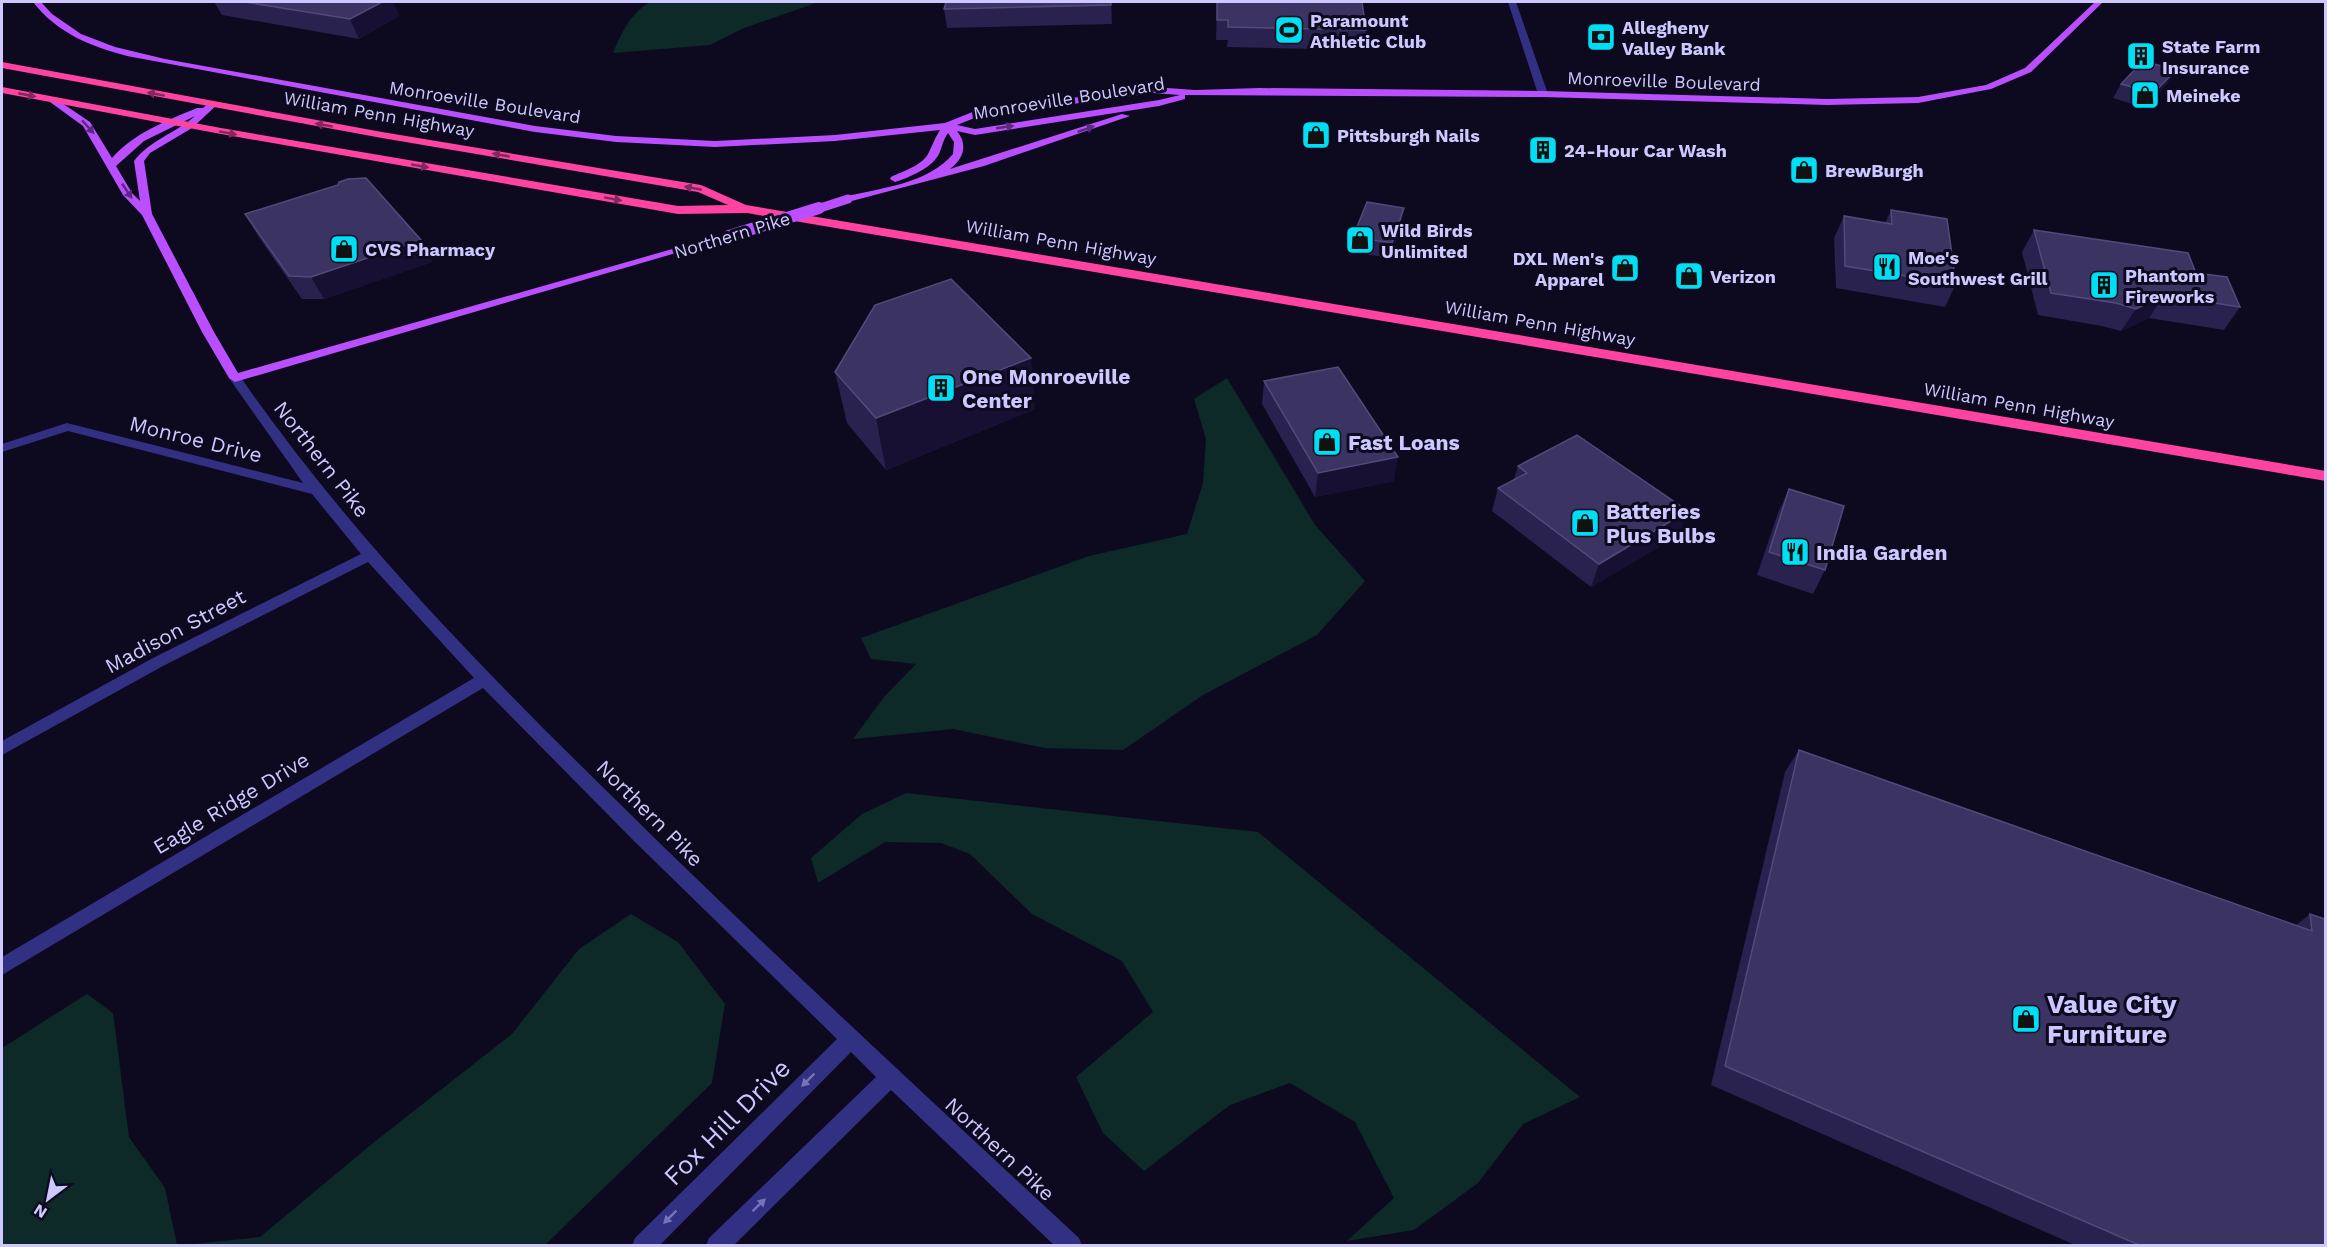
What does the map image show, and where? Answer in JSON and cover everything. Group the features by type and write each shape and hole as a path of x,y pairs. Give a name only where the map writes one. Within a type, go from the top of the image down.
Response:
{"highway":[{"name":"William Penn Highway","path":"2,65 701,189 747,209"},
{"name":"William Penn Highway","path":"2,90 189,126 678,210 747,209 2325,476"}],"main road":[{"name":"Monroeville Boulevard","path":"38,2 49,16 71,32 122,52 165,62 535,129 635,141 715,144 835,138 948,126 975,114 1153,90 1195,93 1280,91 1543,94 1838,102 1896,101 1955,95 1988,87 2028,70 2099,2"},
{"name":"Monroeville Boulevard","path":"948,126 975,132 1159,103 1195,93"},
{"name":"Northern Pike","path":"53,100 87,124 128,195 147,214 198,313 235,378 930,177 946,168 958,151 959,141 948,126 936,143 934,154 926,163 848,199"},
{"path":"930,177 980,164 1159,103"},
{"name":"Northern Pike","path":"147,214 139,160 147,151 189,126 213,104"},
{"path":"112,164 123,151 171,122 213,104"}],"street":[{"path":"1512,2 1543,94"},
{"name":"Northern Pike","path":"235,378 273,436 314,490 484,680 661,858 890,1077 1071,1245"},
{"name":"Monroe Drive","path":"2,448 67,427 314,490"},
{"name":"Madison Street","path":"2,749 158,662 370,555"},
{"name":"Eagle Ridge Drive","path":"2,967 484,680"},
{"name":"Fox Hill Drive","path":"643,1245 850,1038"},
{"path":"717,1245 890,1077"}],"green space":[{"path":"650,2 819,2 744,28 710,45 613,53 632,18"},
{"path":"1227,378 1315,525 1365,581 1317,635 1203,695 1123,750 1045,748 953,729 853,739 884,697 916,664 871,659 861,638 1089,556 1187,534 1203,483 1206,439 1194,399"},
{"path":"906,793 1258,832 1580,1097 1523,1124 1478,1183 1414,1230 1347,1241 1394,1198 1355,1122 1290,1083 1230,1105 1144,1171 1103,1133 1076,1077 1153,1012 1122,961 1032,914 970,854 941,843 885,842 818,883 811,858 862,814"},
{"path":"631,914 678,942 725,1004 712,1083 545,1245 185,1245 260,1237 373,1143 512,1034 579,949"},
{"path":"87,994 113,1013 129,1137 165,1188 177,1245 2,1245 2,1048"}],"building":[{"path":"245,2 382,2 350,19"},
{"path":"946,2 1111,2 1111,5 944,9"},
{"path":"1217,2 1362,2 1366,30 1228,27 1228,20 1217,20"},
{"path":"2143,61 2176,70 2154,93 2121,84"},
{"name":"CVS Pharmacy","path":"366,178 421,240 311,277 289,276 245,214 338,185 339,182 348,179"},
{"path":"1367,202 1404,208 1392,243 1353,237"},
{"path":"1891,210 1947,219 1956,284 1845,266 1844,216 1892,224"},
{"path":"2034,230 2188,253 2196,273 2227,277 2240,307 2164,295 2136,309 2116,303 2051,293"},
{"path":"951,279 1031,358 876,418 835,372 875,305"},
{"name":"Fast Loans","path":"1338,367 1398,457 1318,473 1264,381"},
{"name":"Batteries Plus Bulbs","path":"1577,435 1688,511 1599,564 1498,488 1527,473 1518,466"},
{"path":"1789,489 1844,506 1825,570 1769,552"},
{"name":"Value City Furniture","path":"1799,750 2312,931 2310,914 2325,919 2325,1245 2139,1245 1725,1066"}],"place":[{"name":"Paramount Athletic Club","path":"1289,30"},
{"name":"Allegheny Valley Bank","path":"1601,37"},
{"name":"State Farm Insurance","path":"2141,56"},
{"name":"Meineke","path":"2145,95"},
{"name":"Pittsburgh Nails","path":"1316,135"},
{"name":"24-Hour Car Wash","path":"1543,150"},
{"name":"BrewBurgh","path":"1804,170"},
{"name":"Wild Birds Unlimited","path":"1360,240"},
{"name":"CVS Pharmacy","path":"344,249"},
{"name":"Moe's Southwest Grill","path":"1887,267"},
{"name":"DXL Men's Apparel","path":"1625,268"},
{"name":"Verizon","path":"1689,276"},
{"name":"Phantom Fireworks","path":"2104,285"},
{"name":"One Monroeville Center","path":"941,388"},
{"name":"Fast Loans","path":"1327,442"},
{"name":"Batteries Plus Bulbs","path":"1585,523"},
{"name":"India Garden","path":"1795,552"},
{"name":"Value City Furniture","path":"2026,1019"}]}
